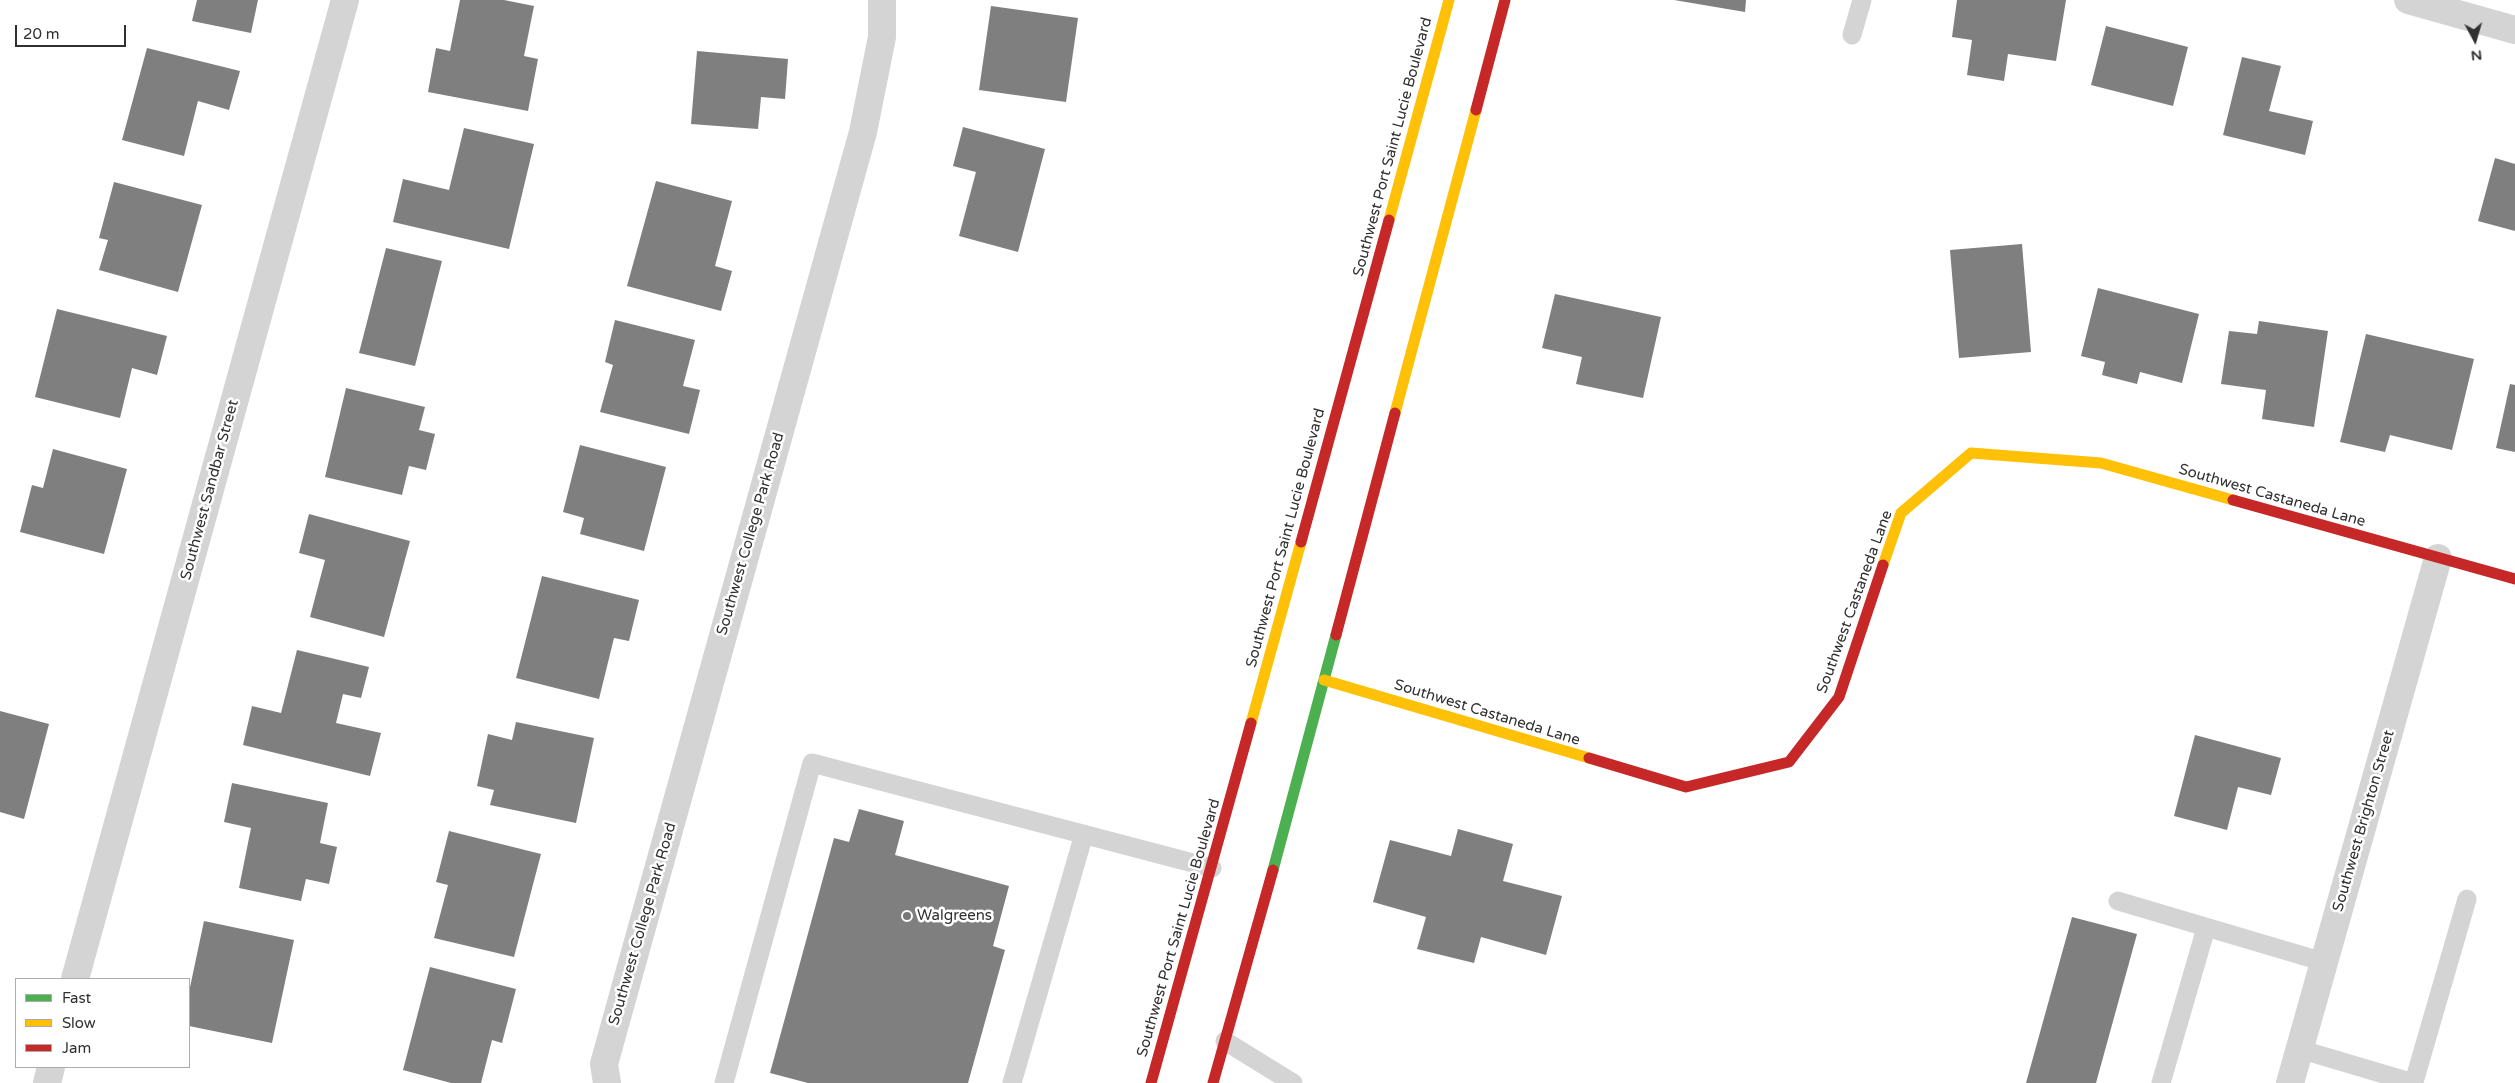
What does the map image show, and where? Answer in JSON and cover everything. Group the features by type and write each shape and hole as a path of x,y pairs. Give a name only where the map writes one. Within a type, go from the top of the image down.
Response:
{"main road":[{"name":"Southwest Port Saint Lucie Boulevard","path":"1150,1083 1212,868 1449,0"},
{"path":"1213,1083 1324,680 1505,0"},
{"name":"Southwest Castaneda Lane","path":"1324,680 1686,787 1789,762 1839,696 1901,512 1971,453 2101,463 2515,579"}],"street":[{"name":"Southwest Sandbar Street","path":"75,978 345,0"},
{"name":"Southwest College Park Road","path":"600,1077 863,132 882,37 882,0"},
{"path":"2408,0 2515,30"},
{"name":"Southwest Brighton Street","path":"2290,1083 2438,558"},
{"path":"47,1083 51,1068"}],"lane":[{"path":"1852,35 1862,0"},
{"path":"724,1083 812,764 1212,868"},
{"path":"1012,1083 1084,834"},
{"path":"2300,1049 2414,1082 2467,899"},
{"path":"2118,901 2324,962"},
{"path":"2161,1083 2206,928"},
{"path":"1225,1041 1293,1083"}],"building":[{"path":"197,0 258,0 251,33 192,21"},
{"path":"460,0 504,0 534,6 524,56 538,59 528,111 428,92 436,48 450,51"},
{"path":"1674,0 1746,0 1745,12"},
{"path":"1957,0 2066,0 2056,61 2008,54 2004,81 1967,75 1972,40 1952,37"},
{"path":"991,6 1078,18 1066,102 979,90"},
{"path":"2106,26 2188,47 2173,106 2091,85"},
{"path":"147,48 240,71 229,110 198,101 184,156 122,140"},
{"path":"697,51 788,59 785,99 761,97 758,129 691,124"},
{"path":"2242,57 2281,66 2269,111 2313,121 2305,155 2223,135"},
{"path":"963,127 1045,149 1018,252 959,236 976,172 953,166"},
{"path":"464,128 534,144 509,249 393,222 403,179 449,190"},
{"path":"2495,158 2515,164 2515,231 2478,221"},
{"path":"656,181 732,201 715,266 732,271 721,311 627,286"},
{"path":"114,182 202,205 178,292 99,270 108,240 99,238"},
{"path":"2022,244 2031,352 1959,358 1950,250"},
{"path":"386,248 442,261 415,366 359,353"},
{"path":"2098,288 2199,314 2182,383 2140,372 2137,384 2102,375 2105,362 2081,356"},
{"path":"1555,294 1661,317 1643,398 1576,384 1582,357 1542,348"},
{"path":"57,309 167,336 157,375 132,368 120,418 35,397"},
{"path":"615,320 695,340 683,386 700,390 689,434 600,412 613,365 605,362"},
{"path":"2259,321 2328,331 2314,427 2262,419 2266,390 2221,384 2229,331 2257,334"},
{"path":"2366,334 2474,359 2452,450 2390,435 2385,452 2340,442"},
{"path":"2510,384 2515,385 2515,452 2496,448"},
{"path":"346,388 425,407 419,430 435,434 426,470 409,466 402,495 325,477"},
{"path":"580,445 666,467 644,551 580,534 584,518 563,512"},
{"path":"53,449 127,469 104,554 20,532 32,485 43,488"},
{"path":"309,514 410,541 384,637 310,617 325,560 299,553"},
{"path":"542,576 639,600 629,641 614,638 599,699 516,678"},
{"path":"297,650 369,667 361,698 343,694 336,723 381,733 370,776 243,745 252,706 281,713"},
{"path":"0,711 49,724 24,819 0,812"},
{"path":"516,722 594,738 576,823 490,805 494,790 477,786 488,734 512,740"},
{"path":"2195,735 2281,758 2271,795 2238,787 2227,830 2174,816"},
{"path":"232,783 328,803 320,843 337,847 329,884 306,879 301,901 239,888 251,828 224,822"},
{"name":"Walgreens","path":"859,809 904,821 895,855 1009,886 993,946 1005,950 968,1083 808,1083 770,1073 834,838 849,842"},
{"path":"1458,829 1513,844 1503,881 1562,896 1546,955 1481,937 1474,963 1417,949 1426,917 1373,902 1390,840 1451,856"},
{"path":"449,831 541,854 514,957 434,938 448,885 436,882"},
{"path":"2072,917 2137,934 2096,1083 2026,1083"},
{"path":"204,921 294,940 272,1043 190,1026 190,987"},
{"path":"430,967 516,989 502,1043 492,1040 481,1083 451,1083 403,1070"}],"traffic: fast":[{"path":"1273,870 1336,635"}],"traffic: slow":[{"path":"1389,220 1449,0"},
{"path":"1395,413 1476,110"},
{"path":"1883,565 1901,513 1971,453 2101,463 2233,500"},
{"path":"1251,723 1301,542"},
{"path":"1324,680 1589,758"}],"traffic: jam":[{"path":"1476,110 1505,0"},
{"path":"1301,542 1389,220"},
{"path":"1336,635 1395,413"},
{"path":"2233,500 2515,579"},
{"path":"1589,758 1686,787 1789,762 1839,697 1883,565"},
{"path":"1151,1083 1251,723"},
{"path":"1213,1083 1273,870"}],"place":[{"name":"Walgreens","path":"907,916"}]}
